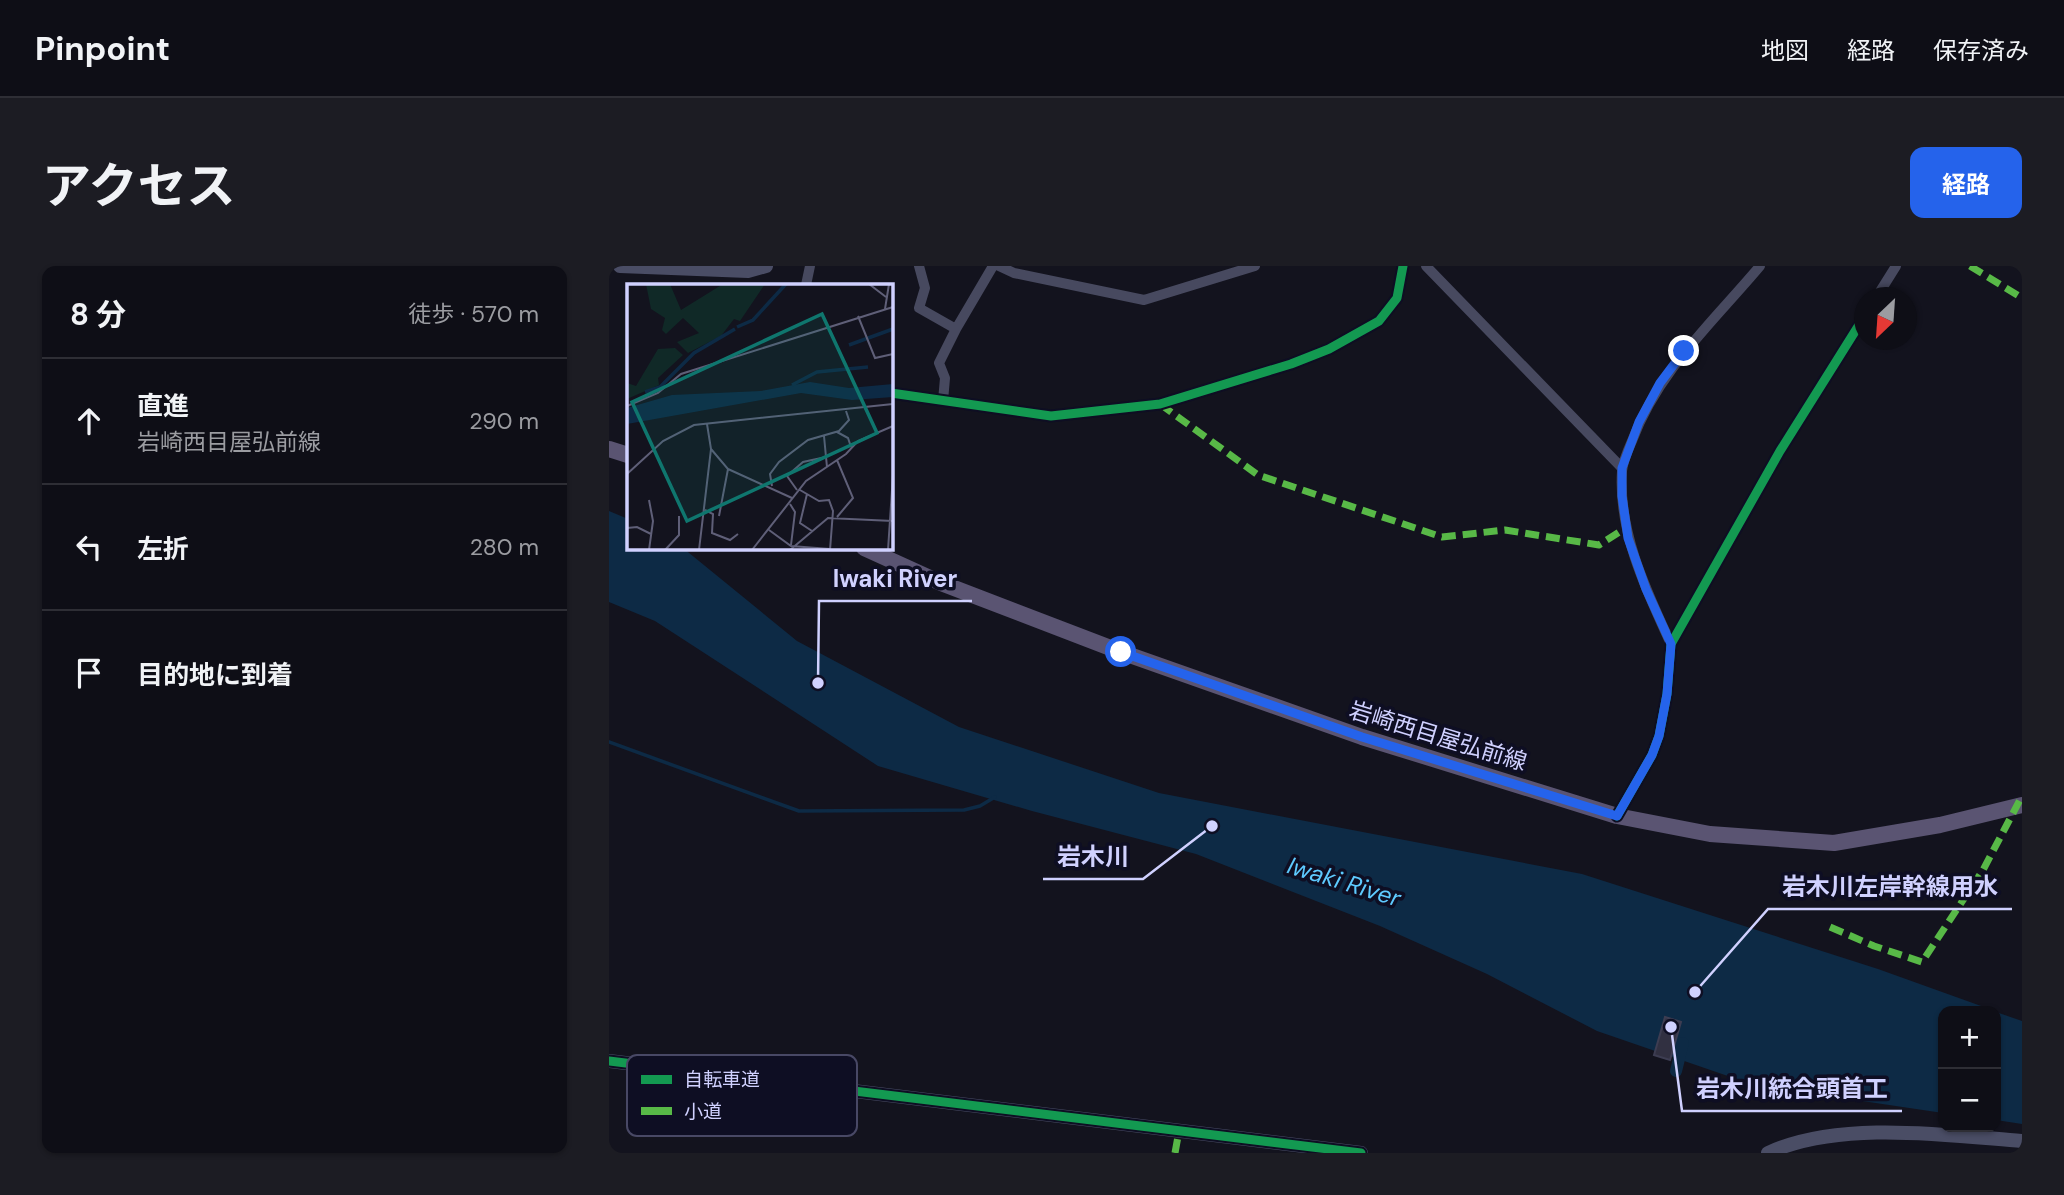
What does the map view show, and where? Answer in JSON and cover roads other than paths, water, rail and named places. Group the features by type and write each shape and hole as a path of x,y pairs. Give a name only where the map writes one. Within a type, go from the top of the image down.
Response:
{"main road":[{"path":"609,449 627,455"},
{"name":"岩崎西目屋弘前線","path":"868,550 941,583 1121,652 1362,737 1617,816 1710,834 1834,843 1940,825 2022,805"}],"street":[{"path":"620,266 748,271 766,266"},
{"path":"806,284 810,266"},
{"path":"919,266 925,288 919,308 955,329"},
{"path":"943,401 944,378 939,363 955,329 993,266"},
{"path":"999,266 1014,273 1144,300 1232,269 1255,266"},
{"path":"893,393 1051,416 1160,404 1291,364 1329,349 1380,321 1397,298 1403,266"},
{"path":"1426,266 1622,468"},
{"path":"1671,644 1646,589 1628,538 1622,496 1622,468 1639,422 1660,383 1684,351 1760,266"},
{"path":"1883,287 1896,266"},
{"path":"1617,816 1652,755 1659,736 1667,694 1671,644 1780,451 1854,333"},
{"path":"609,1061 627,1063"},
{"path":"857,1091 1361,1153"},
{"path":"1768,1153 1818,1139 1892,1132 2022,1141"}],"water":[{"path":"609,511 627,519 627,550 685,550 797,641 959,727 1159,793 1582,874 1878,969 1981,1006 1938,1006 1938,1112 1754,1085 1597,1031 1487,974 1380,926 1196,854 1032,811 878,766 655,621 609,602"},
{"path":"2001,1014 2022,1021 2022,1124 2001,1121"}],"waterway":[{"path":"609,742 799,811 964,810 980,806 995,797"},
{"path":"1676,1071 1683,1043"}],"place":[{"name":"Iwaki River","path":"818,683"},
{"name":"岩木川","path":"1212,826"},
{"name":"岩木川左岸幹線用水","path":"1695,992"},
{"name":"岩木川統合頭首工","path":"1671,1027"}]}
